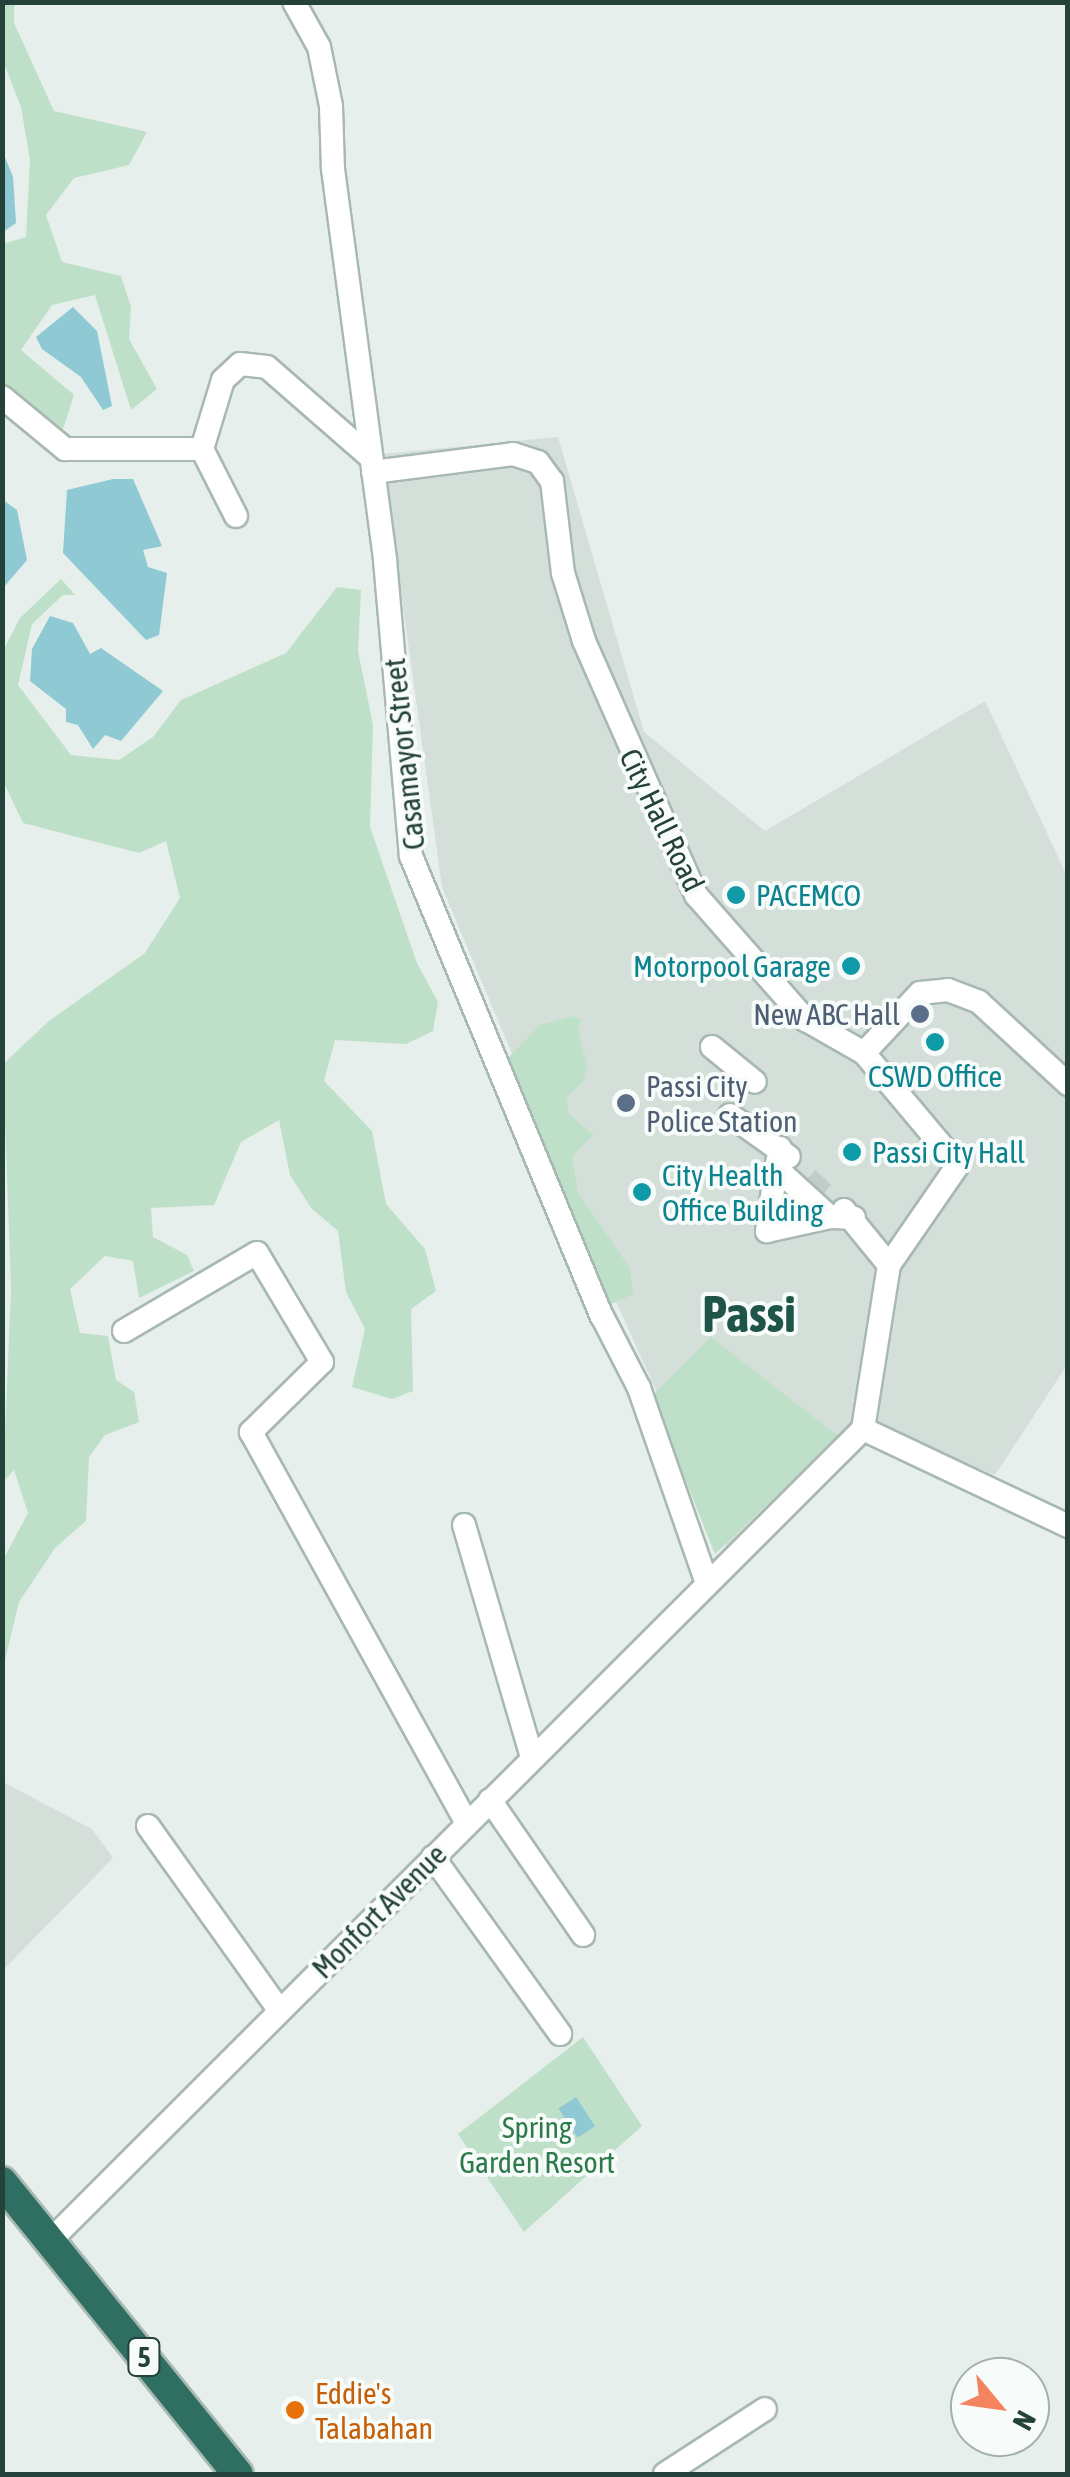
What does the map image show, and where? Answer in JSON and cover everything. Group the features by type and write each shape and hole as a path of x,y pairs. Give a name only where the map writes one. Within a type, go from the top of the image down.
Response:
{"highway":[{"name":"5","path":"2,2182 238,2474"}],"street":[{"name":"Casamayor Street","path":"294,2 319,47 331,106 412,856 602,1316 640,1388 706,1580"},
{"path":"236,516 202,449 223,380 240,364 267,368 371,464"},
{"path":"2,397 65,449 202,449"},
{"name":"City Hall Road","path":"371,464 513,454 538,462 552,481 563,573 584,641 696,894 806,1020 864,1053 958,1165 888,1266"},
{"path":"864,1053 920,993 948,990 979,1002 1068,1084"},
{"path":"712,1047 755,1082"},
{"path":"706,1580 862,1429 888,1266 838,1212 730,1115"},
{"path":"778,1158 767,1231 838,1212"},
{"path":"778,1158 808,1178"},
{"path":"124,1331 257,1254 322,1362 251,1432 468,1823"},
{"path":"862,1429 1068,1526"},
{"path":"464,1524 532,1757"},
{"name":"Monfort Avenue","path":"50,2240 706,1580"},
{"path":"490,1800 583,1935"},
{"path":"148,1826 280,2011"},
{"path":"433,1856 560,2034"},
{"path":"665,2474 765,2410"}],"shaded area":[{"path":"558,437 644,732 765,831 985,701 1068,878 1067,1365 995,1475 859,1419 728,1550 618,1306 442,887 382,454"},
{"path":"3,1782 92,1829 113,1858 3,1970"}],"green space":[{"path":"3,3 14,3 14,23 54,111 147,132 129,165 74,178 46,215 62,262 121,276 131,307 129,339 157,389 131,410 95,295 52,305 21,350 74,395 63,429 3,395 3,244 26,237 30,160 21,107 3,61"},
{"path":"61,579 75,595 63,595 32,624 18,685 71,755 119,760 153,737 181,700 286,653 337,587 361,590 358,651 373,725 370,827 417,963 438,1002 433,1031 406,1044 335,1040 324,1081 372,1131 386,1204 425,1249 436,1291 411,1309 413,1391 392,1399 352,1387 365,1329 346,1292 338,1231 311,1208 290,1175 279,1120 241,1142 214,1205 151,1208 153,1237 187,1255 194,1271 139,1298 133,1261 105,1256 70,1289 80,1333 108,1336 116,1380 134,1392 139,1422 105,1435 89,1457 86,1521 55,1548 19,1602 3,1668 3,1560 28,1513 14,1470 3,1482 11,1289 3,1064 49,1021 145,953 180,898 166,841 139,853 23,823 3,781 3,651 20,618"},
{"path":"573,1016 582,1020 578,1029 587,1065 584,1081 567,1097 568,1113 593,1135 572,1157 578,1193 630,1268 633,1294 610,1305 506,1060 540,1025"},
{"path":"711,1337 838,1436 715,1554 652,1396"},
{"name":"Spring Garden Resort","path":"583,2037 642,2126 524,2232 458,2134"}],"water":[{"path":"2,150 13,177 16,223 3,232"},
{"path":"73,307 97,331 112,406 103,410 81,377 42,349 36,337"},
{"path":"113,479 133,479 162,546 143,550 148,567 167,573 159,635 146,640 63,553 67,490"},
{"path":"3,500 17,510 27,560 3,588"},
{"path":"50,616 73,623 90,654 101,648 163,691 121,741 105,735 93,749 78,725 66,722 66,709 30,681 32,649"},
{"path":"576,2097 595,2126 577,2138 558,2108"}],"tunnel":[{"path":"808,1178 831,1200"}],"place":[{"name":"PACEMCO","path":"736,895"},
{"name":"Motorpool Garage","path":"851,966"},
{"name":"New ABC Hall","path":"920,1014"},
{"name":"CSWD Office","path":"935,1042"},
{"name":"Passi City Police Station","path":"626,1103"},
{"name":"Passi City Hall","path":"852,1152"},
{"name":"City Health Office Building","path":"642,1192"},
{"name":"Eddie's Talabahan","path":"295,2410"}],"district":[{"name":"Passi","path":"749,1315"}]}
